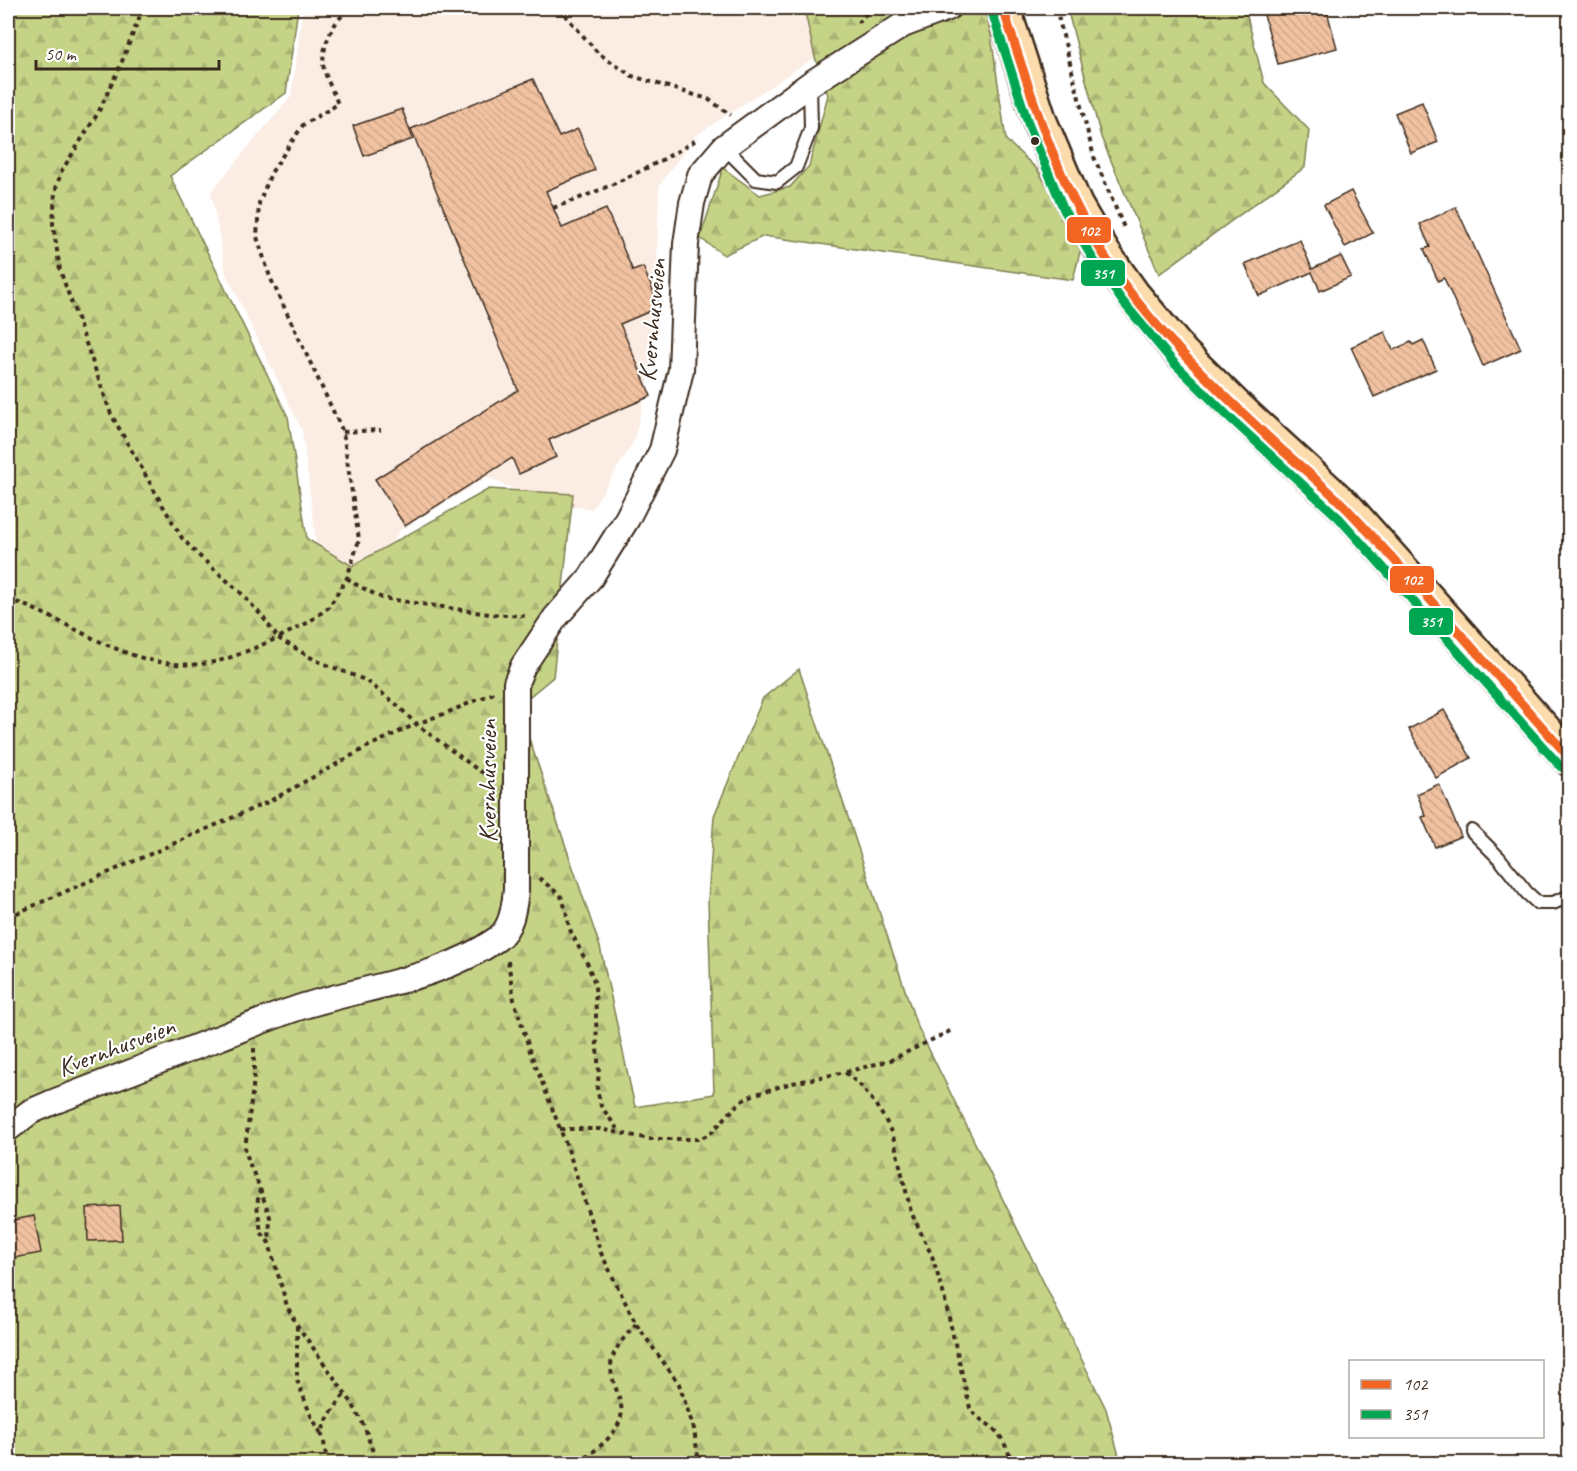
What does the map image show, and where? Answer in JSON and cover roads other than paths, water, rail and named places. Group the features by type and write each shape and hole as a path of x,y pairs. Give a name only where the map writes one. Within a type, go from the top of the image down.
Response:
{"main road":[{"path":"1003,8 1040,122 1075,205 1103,253 1132,295 1182,354 1348,510 1569,759"}],"street":[{"name":"Kvernhusveien","path":"8,1130 30,1112 53,1102 302,1006 413,977 445,966 500,937 514,910 516,683 524,666 555,618 591,577 627,519 662,450 681,370 686,244 692,203 714,140 810,84 903,25 948,8"}],"lane":[{"path":"714,140 756,179 777,182 796,167 811,128 810,84"},
{"path":"1472,831 1538,903 1553,903 1569,896"}]}
